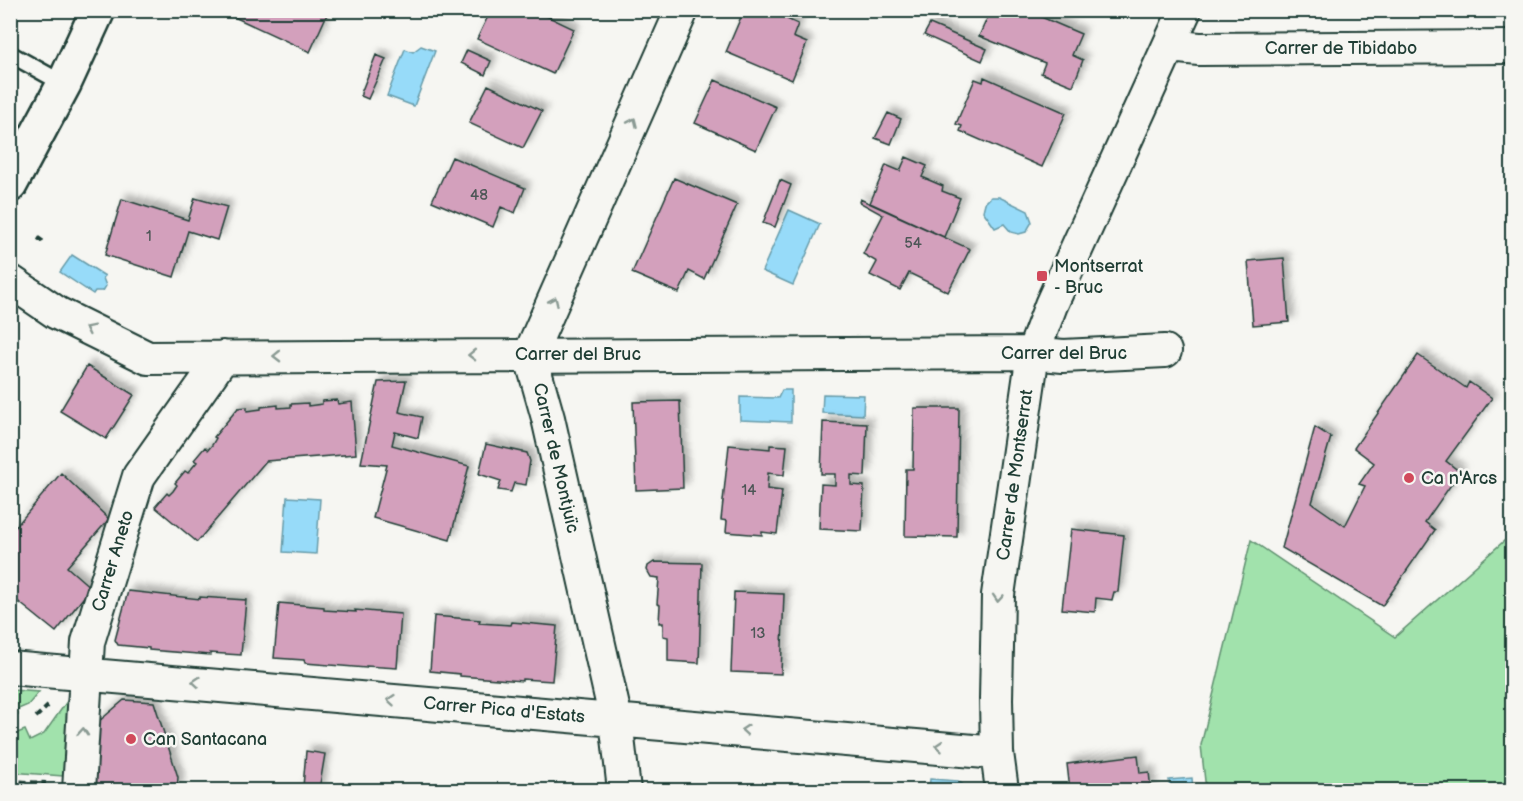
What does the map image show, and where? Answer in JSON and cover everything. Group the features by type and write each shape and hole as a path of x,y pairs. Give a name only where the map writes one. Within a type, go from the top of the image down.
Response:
{"street":[{"path":"10,185 64,84 98,10"},
{"path":"530,354 682,10"},
{"name":"Carrer de Montserrat","path":"1002,790 996,699 998,595 1033,353 1051,305 1185,10"},
{"name":"Carrer de Tibidabo","path":"1170,46 1199,49 1512,48"},
{"name":"Carrer del Bruc","path":"10,281 57,314 148,358 530,354 1033,353 1064,356 1165,351"},
{"name":"Carrer de Montjuïc","path":"530,354 548,418 616,720 624,790"},
{"name":"Carrer Aneto","path":"79,790 88,673 88,642 140,476 224,357"},
{"name":"Carrer Pica d'Estats","path":"10,668 998,753"}],"lane":[{"path":"10,54 64,84"}],"path":[{"path":"38,238 44,242"}],"green space":[{"path":"1512,534 1512,790 1206,790 1201,745 1251,540 1395,637"},
{"path":"11,690 39,692 28,705 16,710 18,714 11,718"},
{"path":"70,697 63,776 11,772 10,733 12,735 25,730 30,741 44,734"}],"water":[{"path":"421,46 435,51 414,106 387,96 405,49 413,52"},
{"path":"991,197 999,197 1028,211 1032,222 1026,232 1019,234 1011,232 1004,224 995,228 983,211 985,203"},
{"path":"789,210 820,224 793,285 762,271"},
{"path":"72,255 105,276 103,278 106,286 103,291 95,291 93,294 60,272"},
{"path":"782,390 791,390 791,422 740,420 740,397 778,398"},
{"path":"823,394 864,395 863,415 822,413"},
{"path":"287,497 320,499 316,554 283,552"},
{"path":"1192,778 1193,790 1170,790 1169,780"},
{"path":"930,779 958,781 970,790 929,790"}],"building":[{"path":"219,10 329,10 310,52"},
{"path":"491,10 534,10 574,29 553,74 477,39"},
{"path":"744,10 767,10 798,24 793,37 807,43 792,80 726,52"},
{"path":"991,10 1025,10 1081,34 1072,55 1083,60 1073,86 1041,73 1045,63 979,36"},
{"path":"930,24 987,49 982,61 924,35"},
{"path":"467,50 491,61 485,75 461,63"},
{"path":"376,55 386,59 368,99 361,96 361,93"},
{"path":"984,77 1066,113 1042,167 960,131 962,126 956,124 975,79 983,82"},
{"path":"715,80 776,107 756,150 695,123"},
{"path":"488,85 542,111 523,148 469,123"},
{"path":"888,113 901,119 891,144 875,138"},
{"path":"452,157 525,188 515,213 501,207 493,227 432,201"},
{"path":"906,157 927,166 922,177 943,186 942,191 960,198 944,237 870,203 886,165 900,171"},
{"path":"674,178 737,205 704,279 689,271 679,293 632,273"},
{"path":"780,180 791,185 775,227 763,223"},
{"path":"195,198 227,207 217,240 188,231 174,277 105,255 122,199 188,220"},
{"path":"860,199 970,249 948,292 909,273 900,290 870,275 877,262 863,254 883,215 859,202"},
{"path":"1284,258 1289,322 1253,325 1248,261"},
{"name":"Ca n'Arcs","path":"1418,355 1466,388 1469,382 1492,398 1446,461 1460,472 1425,522 1435,530 1382,606 1282,548 1315,427 1331,437 1312,503 1345,526 1365,486 1359,484 1374,463 1354,448"},
{"path":"87,366 134,395 106,439 60,411"},
{"path":"406,381 399,412 422,417 418,438 395,432 392,445 469,466 450,540 373,518 387,465 361,463 378,382"},
{"path":"337,400 338,404 352,402 356,454 266,461 197,542 155,507 167,493 169,495 173,491 177,485 175,483 185,471 188,473 197,462 194,460 205,447 208,450 216,438 214,437 238,408 247,407 247,411 278,405 278,408 291,407 291,404 308,403 308,406 322,404 322,401"},
{"path":"680,401 683,488 636,490 633,402"},
{"path":"914,408 959,408 957,537 905,536 906,469 913,469"},
{"path":"823,422 867,424 865,476 851,475 851,485 864,486 862,531 819,529 821,484 835,485 835,474 821,474"},
{"path":"486,444 527,453 530,461 526,485 514,483 511,492 498,490 501,481 479,474"},
{"path":"729,445 770,449 770,445 787,446 784,475 768,473 767,489 782,491 777,534 726,532 727,521 721,520"},
{"path":"61,473 109,519 67,567 91,588 56,632 10,595 10,527 13,530"},
{"path":"1071,529 1124,535 1118,592 1114,592 1112,600 1096,598 1095,612 1062,609"},
{"path":"654,562 702,563 699,663 668,661 668,637 663,636 663,623 659,623 660,605 657,604 659,578 651,577 647,570 648,566"},
{"path":"128,591 200,599 200,597 246,600 241,655 210,653 210,655 118,645 115,640"},
{"path":"734,592 784,594 781,674 731,672"},
{"path":"279,603 324,607 324,610 401,614 397,668 366,666 366,668 274,658"},
{"path":"434,616 480,620 479,623 511,625 512,622 557,626 552,681 460,676 460,674 430,671"},
{"name":"Can Santacana","path":"124,700 154,702 178,777 177,790 92,790 98,722"},
{"path":"306,751 325,754 319,790 299,790 300,786 303,787"},
{"path":"1138,755 1140,773 1149,772 1151,790 1070,790 1067,764"}],"place":[{"name":"Montserrat - Bruc","path":"1042,276"},
{"name":"Ca n'Arcs","path":"1409,478"},
{"name":"Can Santacana","path":"131,739"}]}
